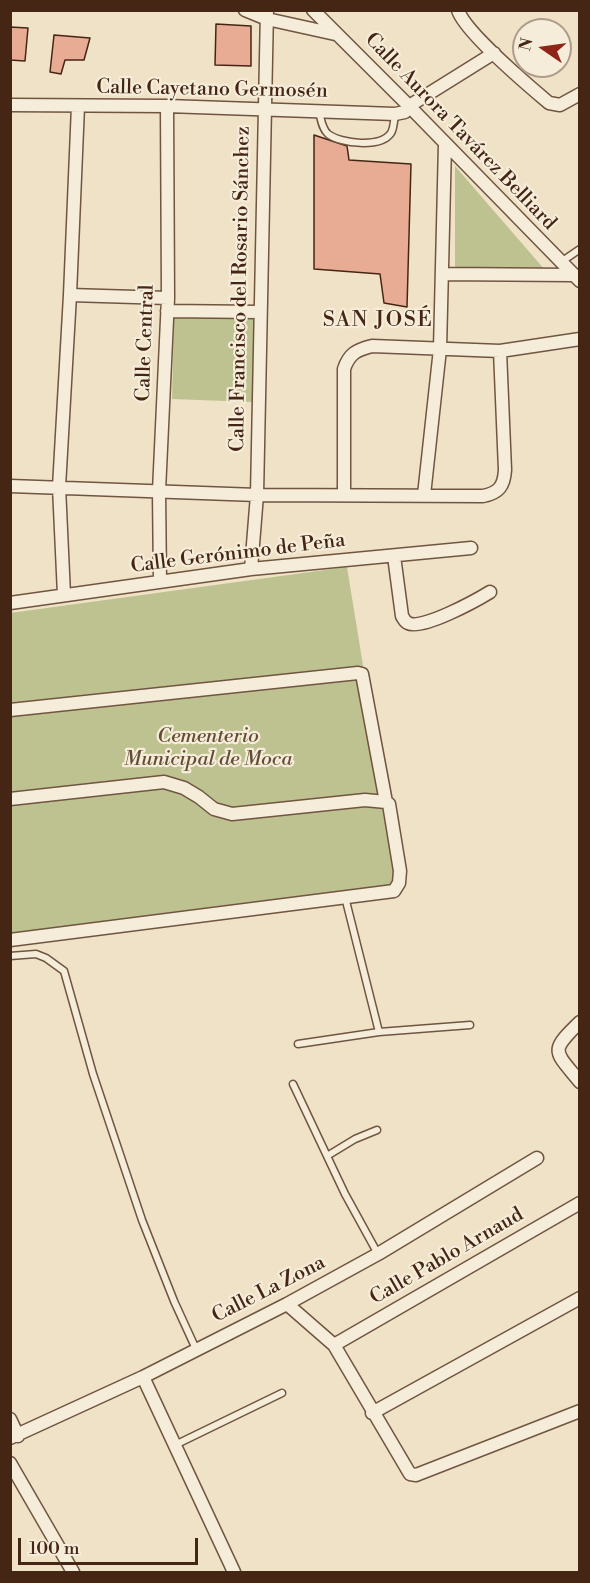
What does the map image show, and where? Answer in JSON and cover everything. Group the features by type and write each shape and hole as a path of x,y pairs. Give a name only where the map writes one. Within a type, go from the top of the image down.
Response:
{"street":[{"path":"245,10 336,34"},
{"name":"Calle Aurora Tavárez Belliard","path":"313,10 576,278"},
{"path":"458,10 461,19 494,53 549,103 560,105 579,94"},
{"name":"Calle Francisco del Rosario Sánchez","path":"251,569 257,495 259,312 267,15"},
{"path":"395,114 405,112 409,106 494,53"},
{"name":"Calle Cayetano Germosén","path":"10,105 167,106 395,114"},
{"path":"64,595 59,487 78,106"},
{"name":"Calle Central","path":"160,582 159,491 168,298 167,106"},
{"path":"424,495 440,349 445,144"},
{"path":"442,274 576,278"},
{"path":"70,295 168,298"},
{"path":"167,311 259,312"},
{"path":"344,495 344,369 348,357 359,349 372,346 500,351 579,339"},
{"path":"10,486 257,495 483,496 492,494 500,490 505,470 500,351"},
{"name":"Calle Gerónimo de Peña","path":"10,603 251,569 471,548"},
{"path":"394,556 400,609 408,623 419,625 463,608 490,592"},
{"path":"10,710 358,672 362,674 386,802 389,804 400,871 399,883 394,891 10,940"},
{"path":"10,799 164,782 184,788 214,809 232,814 365,800 386,802"},
{"path":"579,1022 561,1040 558,1049 560,1057 579,1082"},
{"name":"Calle La Zona","path":"14,1437 143,1377 287,1304 378,1254 537,1158"},
{"name":"Calle Pablo Arnaud","path":"334,1345 579,1203"},
{"path":"372,1413 579,1298"},
{"path":"287,1304 334,1345 410,1474 416,1475 579,1411"},
{"path":"143,1377 234,1572"},
{"path":"10,1419 14,1437"},
{"path":"10,1463 73,1572"}],"lane":[{"path":"319,111 326,133 339,139 357,142 380,141 391,133 395,114"},
{"path":"560,262 579,249"},
{"path":"345,897 379,1032"},
{"path":"10,956 36,954 64,970 93,1074 142,1220 196,1349"},
{"path":"298,1044 379,1032 470,1025"},
{"path":"293,1084 378,1254"},
{"path":"327,1156 377,1130"},
{"path":"175,1444 282,1393"}],"green space":[{"path":"455,166 545,270 455,269"},
{"path":"255,315 252,402 172,399 174,316"},
{"name":"Cementerio Municipal de Moca","path":"347,567 399,887 11,936 10,613"}],"building":[{"path":"216,24 251,26 251,66 215,65"},
{"path":"10,27 28,28 25,61 10,60"},
{"path":"54,35 90,38 84,60 65,60 61,74 50,72"},
{"path":"314,135 347,146 349,160 411,164 407,307 384,303 380,274 314,269"}],"district":[{"name":"SAN JOSÉ","path":"378,321"}]}
